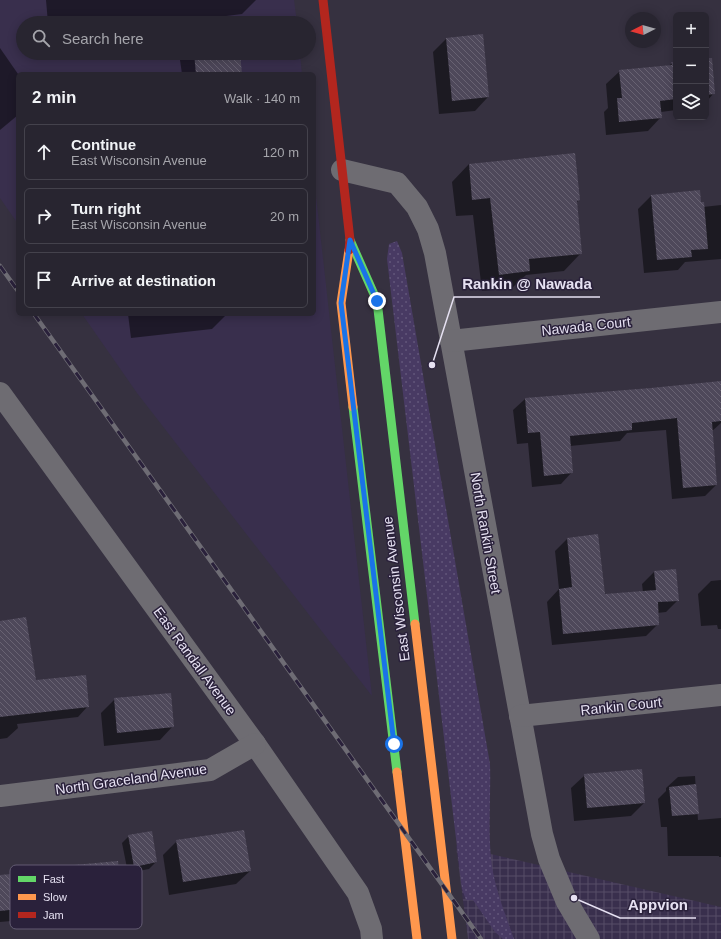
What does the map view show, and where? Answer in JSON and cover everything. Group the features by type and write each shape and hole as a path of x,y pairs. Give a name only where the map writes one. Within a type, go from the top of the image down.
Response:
{"main road":[{"name":"East Wisconsin Avenue","path":"323,0 350,240 341,303 417,939"},
{"name":"East Wisconsin Avenue","path":"350,240 377,301 452,939"}],"street":[{"name":"North Rankin Street","path":"342,170 397,182 417,207 428,229 435,252 534,799 549,859 567,902 589,939"},
{"name":"Nawada Court","path":"451,341 721,312"},
{"name":"East Randall Avenue","path":"1,396 255,744 358,893 371,929 372,939"},
{"name":"Rankin Court","path":"520,716 721,695"},
{"name":"North Graceland Avenue","path":"0,796 210,770 255,744"}],"shaded area":[{"path":"0,0 294,0 296,16 16,16 16,60 301,60 302,72 16,72 16,221 0,198"},
{"path":"316,196 372,696 137,393 83,316 316,316"},
{"path":"397,241 402,253 490,764 490,835 492,869 500,900 514,939 503,939 495,932 473,900 466,900 462,889 387,259 389,244"},
{"path":"456,846 721,907 721,939 468,939"}],"building":[{"path":"483,34 489,97 452,101 446,38"},
{"path":"709,58 712,58 715,94 709,95"},
{"path":"195,60 241,60 242,72 196,72"},
{"path":"671,62 673,62 673,99 660,101 662,118 619,122 617,98 622,98 619,70 672,65"},
{"path":"575,153 580,200 577,201 582,254 529,259 530,271 499,275 490,198 472,200 469,164"},
{"path":"700,190 701,202 704,202 708,249 691,250 692,257 657,260 651,195"},
{"path":"721,381 721,421 712,422 717,485 683,488 677,418 632,423 632,430 570,436 573,473 544,476 540,432 528,433 525,398"},
{"path":"598,534 605,594 656,590 654,571 676,569 679,601 658,602 659,625 563,634 559,589 572,587 567,538"},
{"path":"26,617 36,680 86,675 89,707 0,717 0,621"},
{"path":"171,693 174,727 117,733 114,698"},
{"path":"642,769 645,803 587,808 584,774"},
{"path":"696,784 699,814 672,816 669,787"},
{"path":"244,830 251,871 183,882 176,840"},
{"path":"152,831 157,862 142,865 134,865 128,835"},
{"path":"118,861 118,865 74,865"},
{"path":"10,874 10,910 0,911 0,875"}],"railway":[{"path":"0,266 16,288"},
{"path":"35,316 481,939"}],"traffic: fast":[{"path":"350,240 377,301 415,624"},
{"path":"353,407 397,772"}],"traffic: slow":[{"path":"349,250 341,303 353,407"},
{"path":"415,624 452,939"},
{"path":"397,772 417,939"}],"traffic: jam":[{"path":"323,0 350,240 349,250"}],"place":[{"name":"Rankin @ Nawada","path":"432,365"},
{"name":"Appvion","path":"574,898"}],"route":[{"path":"377,301 350,240 341,303 394,744"}]}
